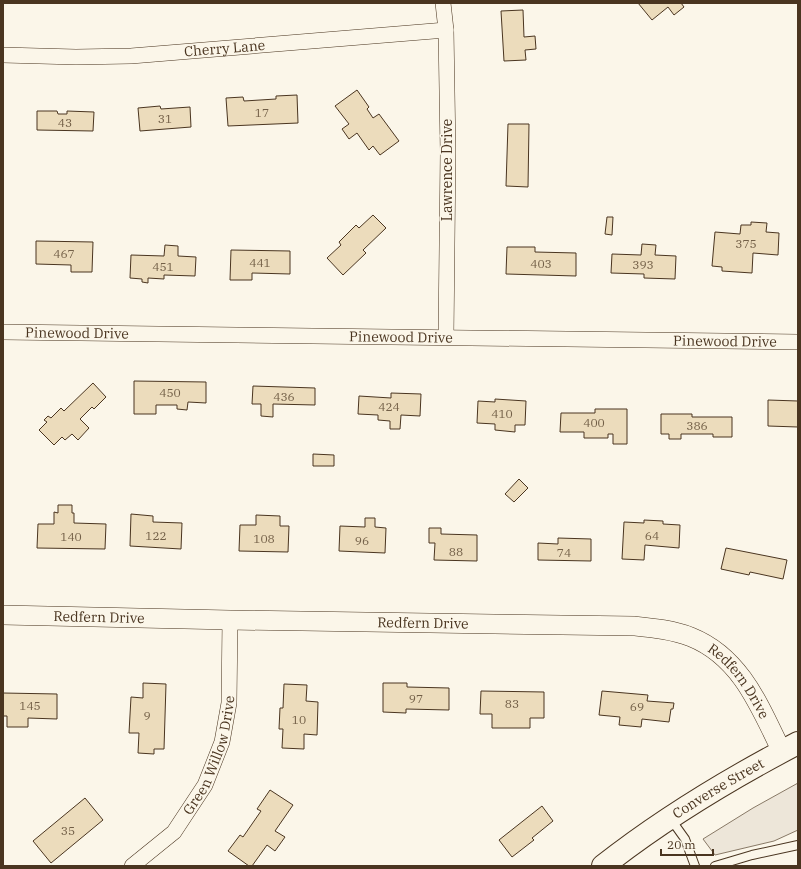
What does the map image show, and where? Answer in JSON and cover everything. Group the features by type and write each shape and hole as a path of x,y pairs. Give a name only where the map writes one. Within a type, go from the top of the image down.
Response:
{"main road":[{"name":"Converse Street","path":"603,866 669,817 720,786 790,747"}],"street":[{"name":"Lawrence Drive","path":"443,3 446,30 448,152 446,337"},
{"name":"Cherry Lane","path":"3,55 76,57 131,56 446,30"},
{"name":"Pinewood Drive","path":"3,332 798,342"},
{"name":"Redfern Drive","path":"3,615 626,626 665,630 691,637 714,650 731,664 746,683 790,747"},
{"name":"Green Willow Drive","path":"132,866 174,832 205,785 219,750 222,742 228,703 230,620"}],"lane":[{"path":"669,817 685,839 695,866"},
{"path":"715,866 752,855 798,845"}],"shaded area":[{"path":"798,783 798,830 774,841 715,855 703,839 753,808"}],"building":[{"path":"638,3 681,3 684,7 674,15 668,7 652,20"},
{"path":"523,10 524,37 535,36 536,49 525,50 526,60 504,61 501,11"},
{"path":"357,90 369,107 367,109 373,118 379,114 399,141 380,155 373,146 369,150 357,133 349,139 342,129 349,124 335,106"},
{"path":"297,95 298,123 228,126 226,98 243,97 244,101 276,99 276,96"},
{"path":"160,106 161,109 190,107 191,127 140,131 138,108"},
{"path":"37,111 57,111 58,114 67,114 67,111 94,112 93,131 37,130"},
{"path":"508,124 529,124 528,187 506,186"},
{"path":"373,215 386,228 363,250 366,253 343,275 327,258 341,245 339,242 356,225 359,228"},
{"path":"607,217 613,217 612,235 605,234"},
{"path":"751,222 767,223 766,232 779,233 778,255 753,253 752,273 722,271 722,267 712,266 715,232 740,234 741,225 751,225"},
{"path":"36,241 93,242 92,272 71,272 71,265 36,264"},
{"path":"642,244 656,245 655,255 676,256 675,279 644,278 644,274 611,273 612,254 641,255"},
{"path":"165,245 178,246 178,256 196,257 195,276 164,275 164,279 148,278 148,283 142,282 142,279 130,278 131,255 164,256"},
{"path":"507,247 535,247 535,252 576,253 576,276 506,274"},
{"path":"231,250 290,251 290,274 252,273 252,280 230,280"},
{"path":"134,381 206,382 206,403 188,402 187,410 177,409 177,405 156,405 156,414 134,414"},
{"path":"93,383 106,397 94,409 92,407 80,419 89,428 78,440 72,434 65,440 62,437 54,445 39,430 47,422 44,420 48,416 51,418 61,408 64,411"},
{"path":"253,386 315,388 315,405 273,404 273,417 261,416 261,404 252,404"},
{"path":"391,393 421,394 420,416 401,415 400,429 390,429 390,421 378,420 378,415 358,414 359,396 391,398"},
{"path":"495,399 526,401 525,425 515,425 515,432 495,430 495,424 477,423 478,401 495,402"},
{"path":"768,400 798,401 798,427 768,426"},
{"path":"595,409 627,409 627,444 613,444 613,434 608,434 608,438 584,438 584,432 560,432 561,413 595,413"},
{"path":"661,414 692,414 692,417 732,417 732,437 713,437 713,434 681,434 681,439 669,439 669,434 661,434"},
{"path":"313,454 334,455 334,466 313,466"},
{"path":"519,479 528,488 514,502 505,494"},
{"path":"58,505 72,505 74,523 106,524 105,549 37,548 38,524 54,524 54,512 58,513"},
{"path":"131,514 153,516 153,522 182,523 181,549 130,546"},
{"path":"256,515 280,516 280,526 289,526 288,552 239,551 240,525 256,525"},
{"path":"365,518 375,518 375,527 386,528 385,553 339,551 340,526 365,527"},
{"path":"644,520 663,521 663,524 680,525 679,548 645,545 644,560 622,559 624,522 644,523"},
{"path":"429,528 441,528 441,534 477,535 477,561 434,560 435,543 429,543"},
{"path":"558,538 591,539 591,561 538,560 538,543 558,544"},
{"path":"726,548 787,560 783,579 750,572 749,575 721,569"},
{"path":"143,683 166,684 164,749 154,749 154,754 138,753 139,733 129,733 131,697 143,698"},
{"path":"383,683 407,683 407,687 449,688 449,710 406,709 406,713 383,712"},
{"path":"284,684 307,685 306,701 318,702 317,735 304,734 304,749 282,748 283,729 279,729 280,708 283,708"},
{"path":"481,691 544,692 544,718 530,718 530,728 492,728 492,714 480,714"},
{"path":"602,691 648,695 647,701 674,703 673,709 671,709 669,722 642,719 641,727 619,725 620,717 599,715"},
{"path":"3,693 57,694 57,719 28,718 28,727 7,727 7,716 3,716"},
{"path":"270,790 293,805 275,831 285,837 275,851 267,845 252,866 249,866 228,851 240,835 243,837 261,811 257,809"},
{"path":"85,798 103,820 51,863 33,841"},
{"path":"542,806 553,821 532,838 534,840 512,857 499,840"}]}
